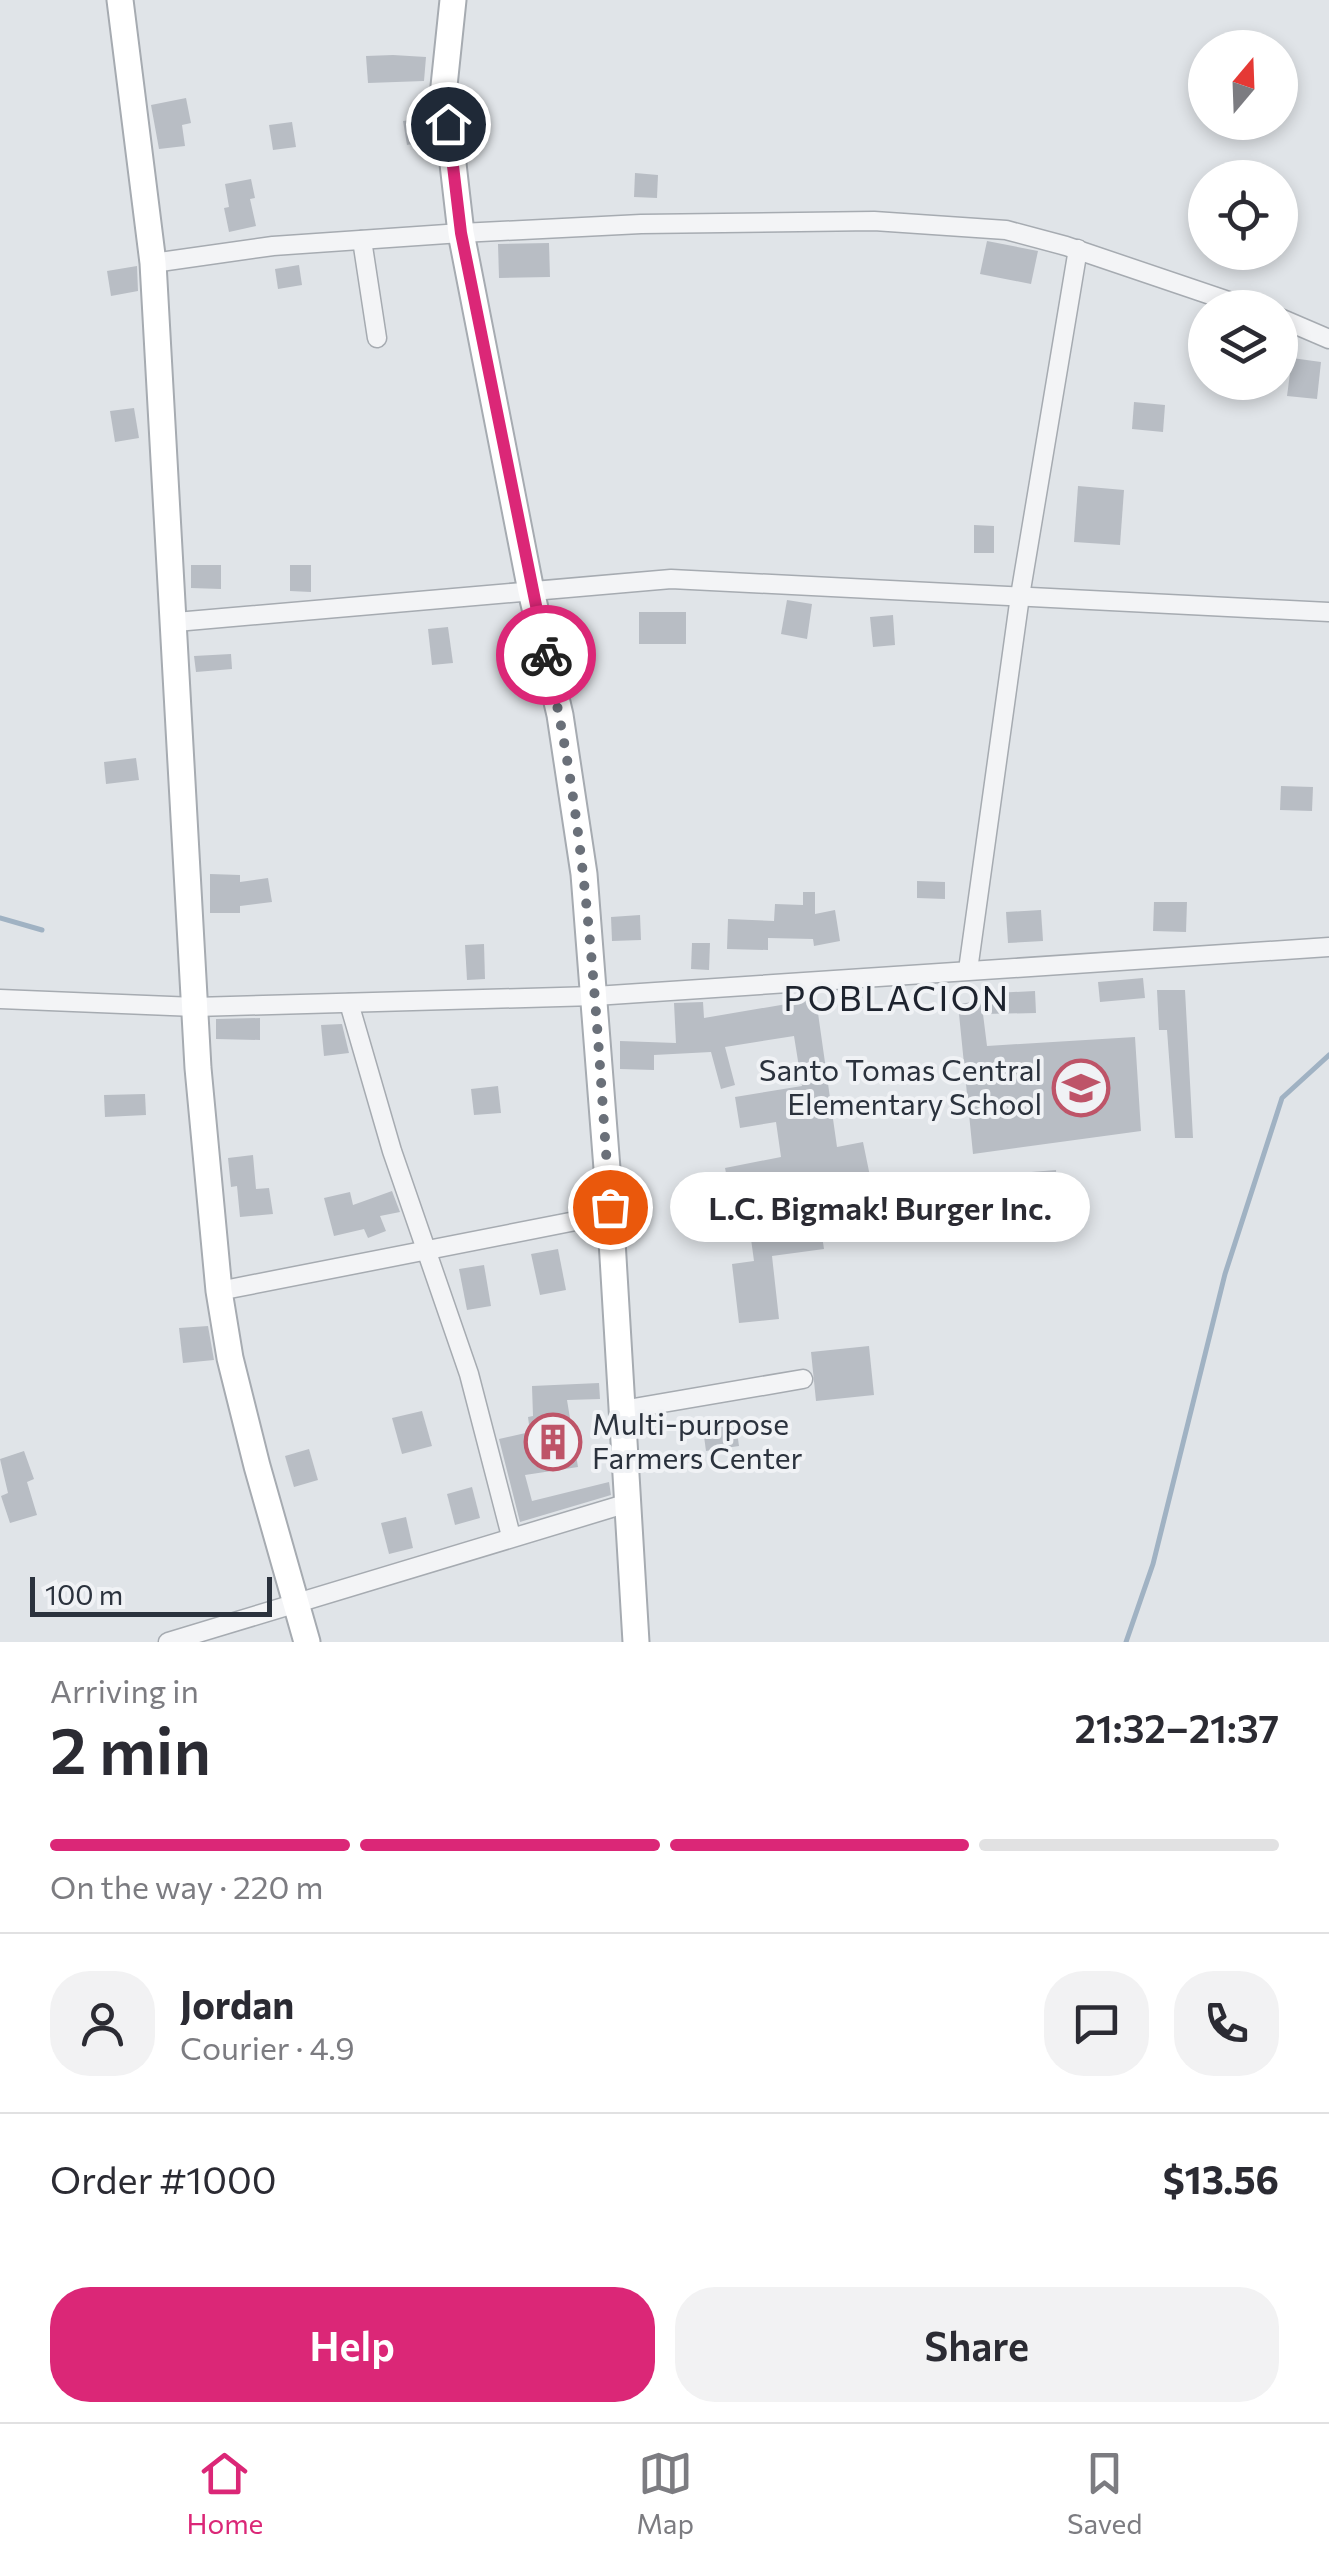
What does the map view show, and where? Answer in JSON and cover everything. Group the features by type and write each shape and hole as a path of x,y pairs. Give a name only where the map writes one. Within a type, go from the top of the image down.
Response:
{"street":[{"path":"120,0 153,262 195,1007 219,1291 230,1358 308,1642"},
{"path":"453,0 444,86 461,233 530,591 560,715 584,874 611,1214 636,1642"},
{"path":"153,262 273,246 461,233 819,220 987,228 1078,249 1197,290"},
{"path":"362,240 378,338"},
{"path":"968,970 1020,596 1078,249"},
{"path":"1298,326 1329,339"},
{"path":"176,622 671,579 1329,612"},
{"path":"0,999 195,1007 595,996 1329,946"},
{"path":"349,1003 392,1150 469,1374 511,1536"},
{"path":"219,1291 611,1214"},
{"path":"622,1410 802,1380"},
{"path":"168,1642 628,1502"}],"building":[{"path":"366,56 426,57 424,81 368,83"},
{"path":"186,98 191,123 182,125 185,146 159,149 151,105"},
{"path":"430,117 434,140 407,145 403,121"},
{"path":"292,122 296,147 273,150 269,125"},
{"path":"635,173 658,175 657,198 634,197"},
{"path":"251,179 255,198 250,199 256,226 229,232 225,184"},
{"path":"987,241 1038,251 1031,284 980,274"},
{"path":"549,243 550,277 499,278 498,244"},
{"path":"299,265 302,285 278,289 275,269"},
{"path":"137,266 138,291 111,296 107,271"},
{"path":"1298,359 1321,362 1317,399 1298,397"},
{"path":"1134,402 1165,405 1163,432 1132,429"},
{"path":"134,408 139,438 115,442 110,411"},
{"path":"1078,486 1124,490 1120,545 1074,542"},
{"path":"974,525 994,526 994,553 974,553"},
{"path":"191,565 221,565 221,589 191,588"},
{"path":"290,565 311,565 311,592 290,591"},
{"path":"787,600 812,604 807,639 781,634"},
{"path":"639,612 686,612 686,644 639,644"},
{"path":"893,615 895,645 873,647 870,617"},
{"path":"448,627 453,663 432,665 428,629"},
{"path":"231,654 232,669 196,672 194,656"},
{"path":"136,758 139,780 106,784 104,762"},
{"path":"1281,786 1313,787 1312,811 1280,810"},
{"path":"210,874 240,875 240,882 268,878 272,902 240,906 240,913 210,913"},
{"path":"917,881 945,882 945,899 917,898"},
{"path":"803,892 815,892 815,914 835,910 840,941 814,946 813,939 768,938 768,950 727,949 728,919 774,921 775,904 803,905"},
{"path":"1154,902 1187,902 1186,932 1153,931"},
{"path":"1041,910 1043,941 1008,943 1006,912"},
{"path":"640,915 641,940 612,941 611,917"},
{"path":"692,943 710,943 709,970 691,969"},
{"path":"484,944 485,979 467,980 465,945"},
{"path":"1143,978 1145,998 1100,1002 1098,982"},
{"path":"1157,990 1185,990 1193,1138 1175,1138 1167,1030 1159,1030"},
{"path":"1035,991 1036,1013 983,1014 987,1046 1135,1037 1141,1131 973,1154 958,1004 995,999 995,993"},
{"path":"816,999 837,1147 863,1142 872,1186 816,1197 824,1249 772,1256 779,1319 739,1323 732,1264 754,1261 747,1210 734,1212 725,1168 781,1157 776,1122 740,1128 735,1097 802,1086 794,1036 725,1047 735,1085 721,1089 711,1052 654,1055 654,1070 620,1069 620,1041 676,1043 674,1003 703,1002 704,1018"},
{"path":"260,1018 260,1040 216,1039 216,1019"},
{"path":"342,1024 349,1053 324,1056 321,1025"},
{"path":"498,1086 501,1113 474,1115 471,1089"},
{"path":"145,1094 146,1115 105,1117 104,1095"},
{"path":"253,1155 256,1189 269,1188 273,1214 240,1217 237,1186 231,1187 228,1158"},
{"path":"1056,1170 1057,1190 1007,1194 1005,1174"},
{"path":"392,1191 400,1212 380,1216 386,1231 368,1238 364,1229 334,1236 324,1198 350,1192 353,1205"},
{"path":"558,1249 566,1290 540,1295 531,1254"},
{"path":"484,1265 491,1306 467,1310 459,1269"},
{"path":"208,1326 214,1360 183,1363 179,1328"},
{"path":"869,1346 874,1395 816,1401 811,1352"},
{"path":"599,1383 600,1399 567,1400 578,1467 525,1475 532,1501 609,1482 611,1495 520,1522 499,1439 530,1432 532,1386"},
{"path":"422,1411 432,1446 402,1454 392,1418"},
{"path":"736,1425 739,1446 706,1451 703,1429"},
{"path":"309,1449 318,1480 294,1487 285,1456"},
{"path":"24,1451 34,1479 27,1482 37,1515 10,1523 1,1496 8,1493 0,1459"},
{"path":"472,1487 480,1518 455,1525 447,1494"},
{"path":"406,1517 413,1548 389,1554 381,1523"}],"waterway":[{"path":"0,918 42,930"},
{"path":"1126,1642 1153,1564 1225,1274 1282,1098 1329,1055"}],"way so far":[{"path":"546,655 560,715 584,874 610,1207"}],"place":[{"name":"Santo Tomas Central Elementary School","path":"1081,1088"},
{"name":"L.C. Bigmak! Burger Inc.","path":"610,1207"},
{"name":"Multi-purpose Farmers Center","path":"553,1442"}],"district":[{"name":"POBLACION","path":"897,999"}],"route":[{"path":"448,124 461,233 530,591 546,655"}]}
